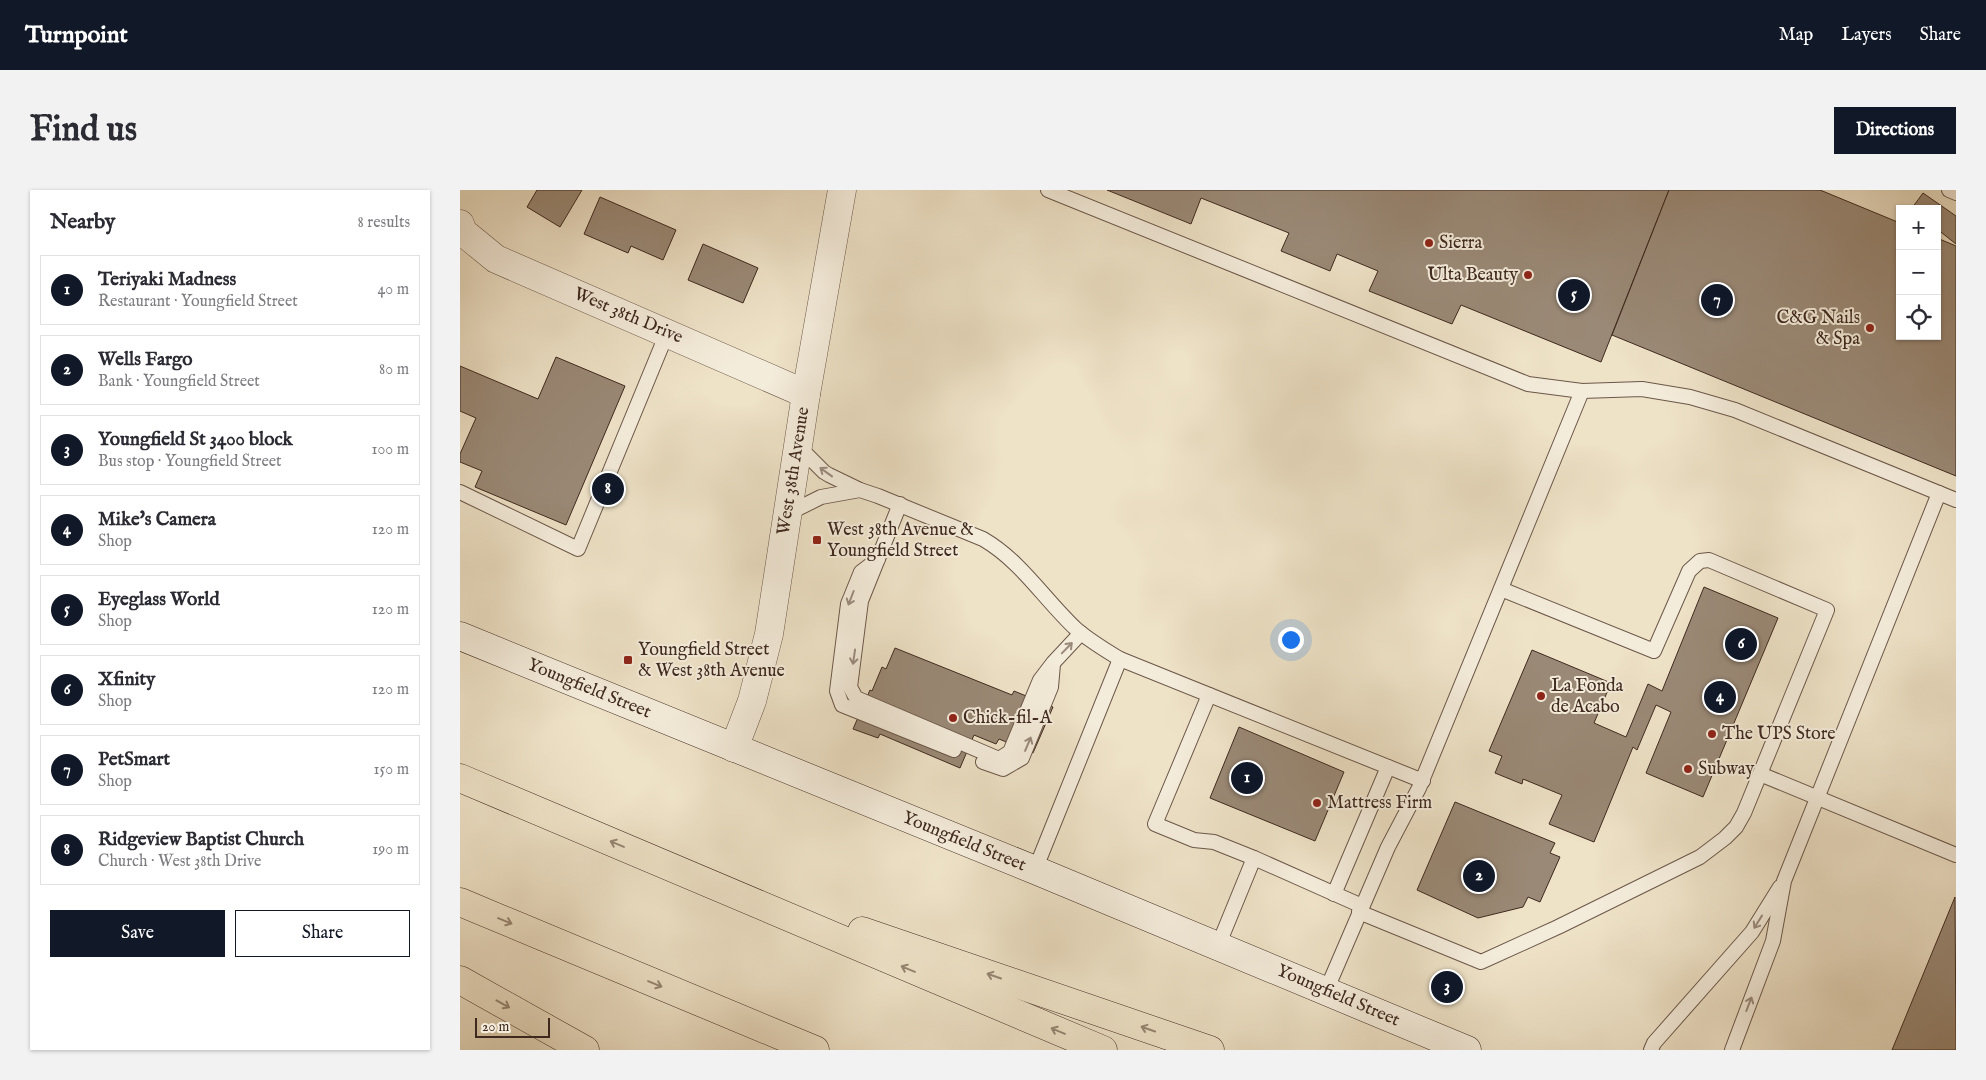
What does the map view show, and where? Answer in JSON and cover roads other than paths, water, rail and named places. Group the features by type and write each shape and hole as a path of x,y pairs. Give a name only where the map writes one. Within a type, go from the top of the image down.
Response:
{"highway":[{"path":"460,778 1103,1050"},
{"path":"662,863 1210,1050"},
{"path":"460,902 815,1050"},
{"path":"460,980 585,1050"}],"main road":[{"name":"West 38th Avenue","path":"734,748 752,701 769,634 806,394 842,190"},
{"name":"West 38th Drive","path":"460,224 463,232 496,259 806,394"},
{"name":"Youngfield Street","path":"460,636 1035,870 1467,1050"}],"lane":[{"path":"1048,190 1528,384 1582,390 1642,389 1706,402 1735,410 1956,500"},
{"path":"1949,190 1956,193"},
{"path":"460,492 578,549 667,333"},
{"path":"1326,991 1388,847 1423,780 1582,390"},
{"path":"798,445 824,472 860,490 983,538 998,548 1081,633 1120,659 1423,780"},
{"path":"787,514 821,497 860,490"},
{"path":"1651,1050 1654,1043 1752,932 1784,880 1939,493"},
{"path":"900,504 878,559 861,572 848,604 837,691 842,705 1003,770 1022,758 1051,687 1053,663 1081,633"},
{"path":"1209,695 1155,824 1194,840 1214,842 1304,879 1361,909 1481,962 1566,923 1700,857 1736,827 1744,813 1827,610 1709,560 1700,561 1689,571 1654,651 1502,589"},
{"path":"1035,870 1120,659"},
{"path":"1334,894 1388,767"},
{"path":"1760,774 1956,855"},
{"path":"1218,946 1254,858"},
{"path":"1732,1050 1773,941 1784,880"}],"place":[{"name":"Sierra","path":"1429,243"},
{"name":"Ulta Beauty","path":"1528,275"},
{"name":"Eyeglass World","path":"1574,295"},
{"name":"PetSmart","path":"1717,300"},
{"name":"C&G Nails & Spa","path":"1870,328"},
{"name":"Ridgeview Baptist Church","path":"608,489"},
{"name":"West 38th Avenue & Youngfield Street","path":"817,540"},
{"name":"Xfinity","path":"1741,644"},
{"name":"Youngfield Street & West 38th Avenue","path":"628,660"},
{"name":"La Fonda de Acabo","path":"1541,696"},
{"name":"Mike's Camera","path":"1720,697"},
{"name":"Chick-fil-A","path":"953,718"},
{"name":"The UPS Store","path":"1712,734"},
{"name":"Subway","path":"1688,769"},
{"name":"Teriyaki Madness","path":"1247,778"},
{"name":"Mattress Firm","path":"1317,803"},
{"name":"Wells Fargo","path":"1479,876"},
{"name":"Youngfield St 3400 block","path":"1447,987"}]}
